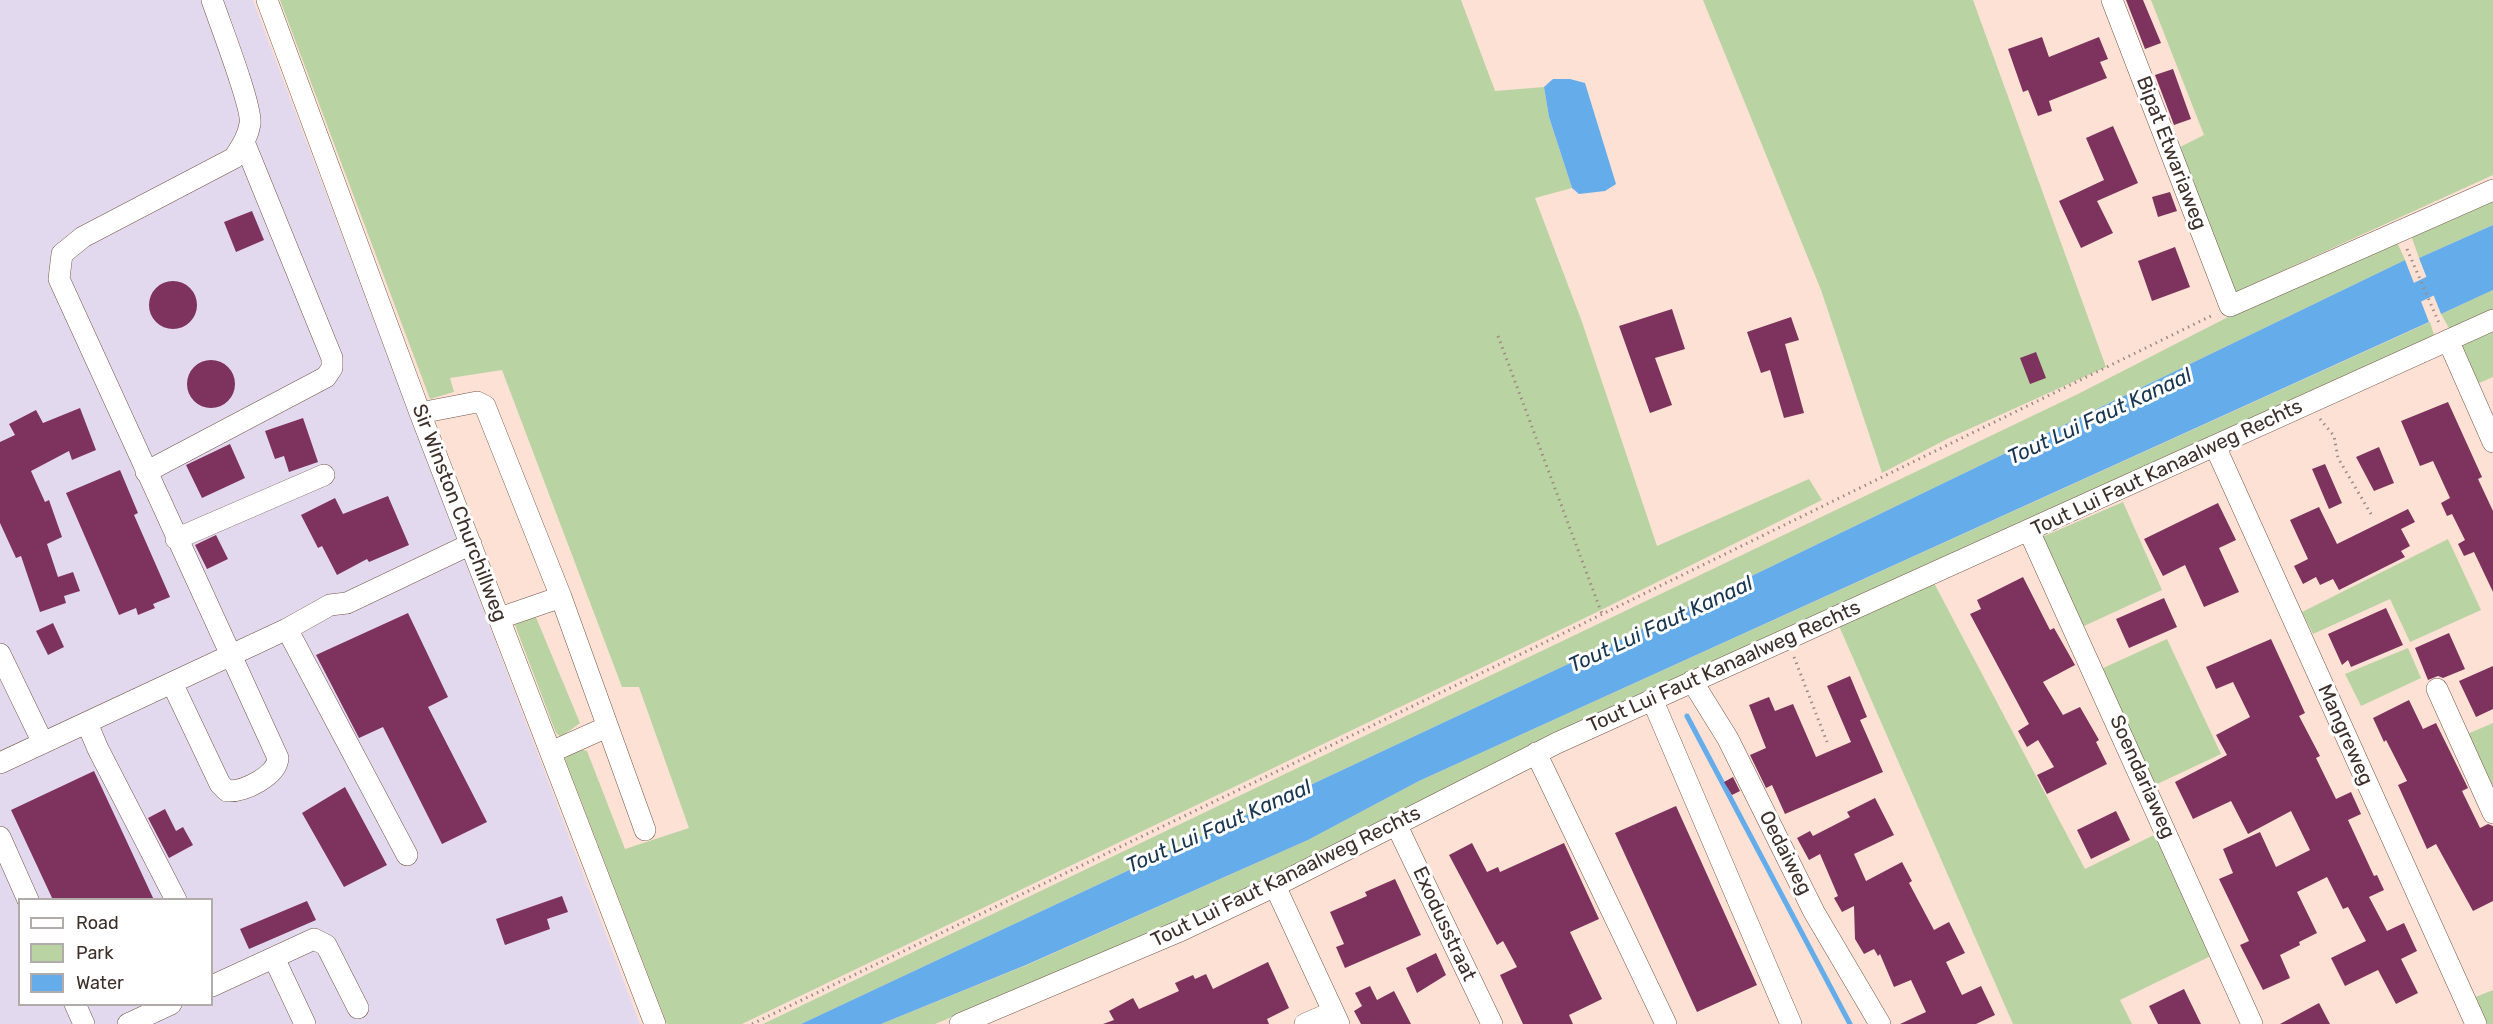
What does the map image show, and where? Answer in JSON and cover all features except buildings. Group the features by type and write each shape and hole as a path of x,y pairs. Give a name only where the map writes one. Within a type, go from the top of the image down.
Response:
{"street":[{"path":"172,682 220,784 227,791 237,792 272,773 278,766 278,758 229,656 59,279 62,254 83,237 234,158 244,142 251,122 247,104 212,0"},
{"name":"Sir Winston Churchillweg","path":"267,0 420,413 655,1024"},
{"name":"Bipat Etwariaweg","path":"2112,0 2230,306"},
{"path":"146,472 326,377 332,368 332,358 244,142"},
{"path":"2230,306 2493,190"},
{"name":"Tout Lui Faut Kanaalweg Rechts","path":"960,1024 1182,930 1275,886 1536,753 2308,403 2444,333 2493,320"},
{"path":"2444,333 2493,442"},
{"path":"420,413 477,402 485,406 561,597 645,830"},
{"name":"Mangreweg","path":"2215,446 2476,1024"},
{"path":"176,538 324,475"},
{"name":"Soendariaweg","path":"2029,531 2253,1024"},
{"path":"0,763 287,629 330,605 347,603 469,537"},
{"path":"500,618 561,597"},
{"path":"287,629 407,855"},
{"path":"0,654 44,743"},
{"name":"Oedaiweg","path":"1692,681 1728,740 1814,912 1880,1024"},
{"path":"2437,689 2493,813"},
{"path":"1652,699 1791,1024"},
{"path":"87,723 98,749 175,898"},
{"path":"551,752 608,727"},
{"path":"1536,753 1666,1024"},
{"name":"Exodusstraat","path":"1396,824 1492,1024"},
{"path":"0,837 27,898"},
{"path":"1275,886 1336,1018 1305,1024"},
{"path":"213,986 314,939 326,945 357,1008"},
{"path":"274,958 305,1024"},
{"path":"75,1006 84,1024"},
{"path":"128,1024 169,1006"}],"path":[{"path":"2407,250 2444,333"},
{"path":"752,1024 1602,614 2230,306"},
{"path":"1498,336 1602,614"},
{"path":"2308,403 2334,436 2338,458 2371,514"},
{"path":"1787,639 1827,742"}],"shaded area":[{"path":"0,0 253,0 640,1024 0,1024"}],"green space":[{"path":"280,0 1461,0 1495,91 1544,87 1549,117 1572,188 1535,198 1582,322 1657,546 1809,479 1822,500 1591,615 742,1024 667,1024 565,759 570,753 579,749 587,751 625,849 689,828 639,687 622,687 502,370 450,378 454,392 430,399"},
{"path":"1703,0 1973,0 2106,367 1947,439 1882,473 1821,290"},
{"path":"2151,0 2493,0 2493,175 2236,292 2178,148 2204,135"},
{"path":"2493,198 2493,225 2419,258 2411,235"},
{"path":"2396,240 2405,260 1613,643 801,1024 763,1024 2078,394 2232,315"},
{"path":"2493,290 2493,311 2450,330 2441,314"},
{"path":"2430,322 2434,335 1578,722 1196,915 935,1024 881,1024 1027,965 1308,840 1419,781"},
{"path":"2493,330 2493,377 2477,384 2461,344"},
{"path":"2123,502 2162,590 2082,627 2042,537"},
{"path":"2448,539 2481,610 2410,642 2390,599 2313,634 2302,612"},
{"path":"1934,583 2085,869 2160,832 2215,954 2120,1000 2132,1024 2013,1024 1839,626"},
{"path":"535,615 580,723 561,737 556,733 515,625 519,618"},
{"path":"2167,639 2221,754 2155,785 2101,669"},
{"path":"2408,648 2421,678 2361,706 2345,674"},
{"path":"2493,723 2493,785 2488,788 2465,735"},
{"path":"2493,990 2493,1024 2485,1024 2473,998"}],"water":[{"path":"1553,79 1570,79 1585,83 1616,184 1605,191 1579,194 1572,188 1549,117 1544,87"},
{"path":"2493,225 2493,290 2441,314 2419,258"},
{"path":"2405,260 2429,322 1419,781 1308,840 1026,965 881,1024 801,1024 1613,643"}],"waterway":[{"name":"Tout Lui Faut Kanaal","path":"2395,303 2493,256"},
{"path":"1687,716 1850,1024"}]}
